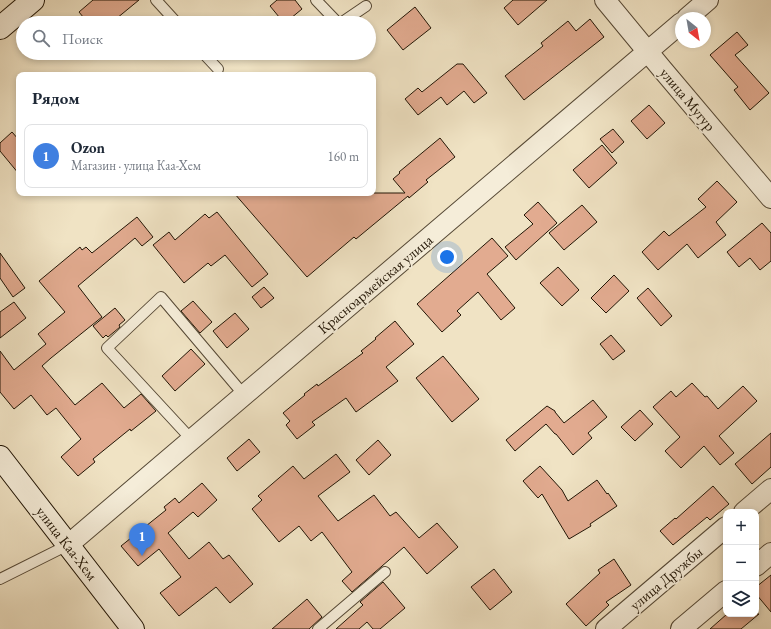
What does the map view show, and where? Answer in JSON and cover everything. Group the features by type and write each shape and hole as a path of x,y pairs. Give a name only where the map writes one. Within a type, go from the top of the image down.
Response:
{"street":[{"path":"0,28 33,0"},
{"name":"улица Мугур","path":"605,0 771,198"},
{"path":"694,12 708,0"},
{"name":"Красноармейская улица","path":"68,545 675,28"},
{"name":"улица Каа-Хем","path":"0,457 133,629"},
{"path":"748,509 771,489"},
{"name":"улица Дружбы","path":"606,629 723,531"},
{"path":"759,563 771,553"},
{"path":"681,629 723,594"}],"lane":[{"path":"156,0 171,16"},
{"path":"316,0 331,16"},
{"path":"351,16 366,6"},
{"path":"210,60 218,69"},
{"path":"192,440 107,348 161,298 244,395"},
{"path":"0,578 68,545"},
{"path":"318,629 384,572"}],"building":[{"path":"93,0 139,0 120,16 82,16 79,12"},
{"path":"277,0 295,0 302,9 294,16 278,16 270,6"},
{"path":"513,0 547,0 518,25 504,8"},
{"path":"415,7 431,28 403,50 387,30"},
{"path":"590,19 604,37 524,100 505,76 543,46 541,43 568,21 576,31"},
{"path":"737,32 748,45 735,55 769,93 750,110 734,90 738,87 710,55"},
{"path":"457,64 463,64 487,93 474,103 464,91 447,105 441,97 418,115 405,99 418,88 422,92"},
{"path":"649,105 665,123 647,139 631,121"},
{"path":"613,129 624,142 612,153 600,139"},
{"path":"12,132 16,137 16,170 0,151 0,143"},
{"path":"440,138 455,157 426,180 428,182 409,198 408,196 356,239 354,237 307,277 237,196 376,196 376,193 405,193 393,179 400,173 399,172"},
{"path":"602,145 617,163 589,188 573,170"},
{"path":"717,181 737,202 716,222 726,235 698,258 687,244 658,270 642,252 664,231 669,236 706,207 698,199"},
{"path":"538,202 557,223 516,260 505,247 533,224 524,215"},
{"path":"582,205 597,222 564,250 549,233"},
{"path":"217,212 268,274 252,287 225,255 211,266 208,263 184,283 153,245 169,232 175,240 205,214 209,218"},
{"path":"137,217 153,237 142,246 135,238 78,286 102,317 42,366 75,405 102,383 124,408 141,394 156,411 131,431 130,429 93,459 95,462 78,476 61,457 81,439 56,408 47,415 31,395 14,409 0,392 0,351 14,370 46,344 38,334 65,312 39,281 80,247 82,250 86,247 92,253"},
{"path":"762,223 771,233 771,261 760,270 750,258 739,267 727,252"},
{"path":"492,238 508,256 487,274 515,308 501,320 478,292 457,311 461,315 442,332 417,304"},
{"path":"0,253 25,288 13,297 0,278"},
{"path":"558,267 579,290 562,306 540,283"},
{"path":"614,275 629,291 606,313 591,298"},
{"path":"264,287 274,298 261,308 252,297"},
{"path":"648,288 672,316 661,326 637,298"},
{"path":"193,301 212,322 200,333 181,311"},
{"path":"14,302 26,318 0,338 0,312"},
{"path":"115,308 125,320 119,325 120,327 108,337 106,335 103,338 93,326"},
{"path":"235,313 249,329 227,348 213,331"},
{"path":"395,321 414,344 386,367 398,381 356,412 346,398 312,422 315,425 297,439 286,425 290,421 283,413 317,384 318,386 363,353 361,351"},
{"path":"611,335 625,351 613,360 600,344"},
{"path":"191,349 205,364 175,391 162,376"},
{"path":"443,356 479,399 452,422 416,378"},
{"path":"692,383 705,397 707,396 718,409 743,386 757,401 719,436 734,453 720,465 704,446 681,468 665,451 680,437 653,407 671,391 676,397"},
{"path":"593,400 607,417 588,433 592,438 573,455 546,424 515,451 506,440 547,406 555,411 564,423"},
{"path":"640,410 653,424 635,441 621,427"},
{"path":"771,433 771,467 752,484 735,464"},
{"path":"249,439 260,452 237,471 227,458"},
{"path":"378,440 391,455 369,475 356,460"},
{"path":"336,454 350,472 318,496 338,521 374,495 390,516 396,512 419,538 437,523 458,547 427,574 404,547 352,592 342,581 352,572 322,532 311,541 299,526 279,542 252,509 262,500 258,496 293,466 304,479"},
{"path":"540,466 562,490 568,501 597,480 617,506 590,524 591,526 569,539 542,494 538,498 523,481"},
{"path":"202,483 217,500 198,517 193,512 168,533 189,559 209,542 223,559 229,555 253,584 230,603 216,587 179,616 160,593 181,577 159,549 138,566 121,546 166,510 164,507 175,498 179,503"},
{"path":"713,486 729,504 710,520 707,517 673,545 660,531 675,518 676,519"},
{"path":"614,559 631,585 606,602 609,605 586,626 566,604 600,573 598,570"},
{"path":"494,569 512,592 490,610 471,587"},
{"path":"771,575 771,612 759,598 759,585"},
{"path":"383,582 405,608 380,629 373,629 367,622 359,629 336,629 363,605 360,602"},
{"path":"307,599 322,617 309,629 272,629"},
{"path":"724,617 755,617 741,629 710,629"}],"place":[{"name":"Ozon","path":"142,556"}]}
